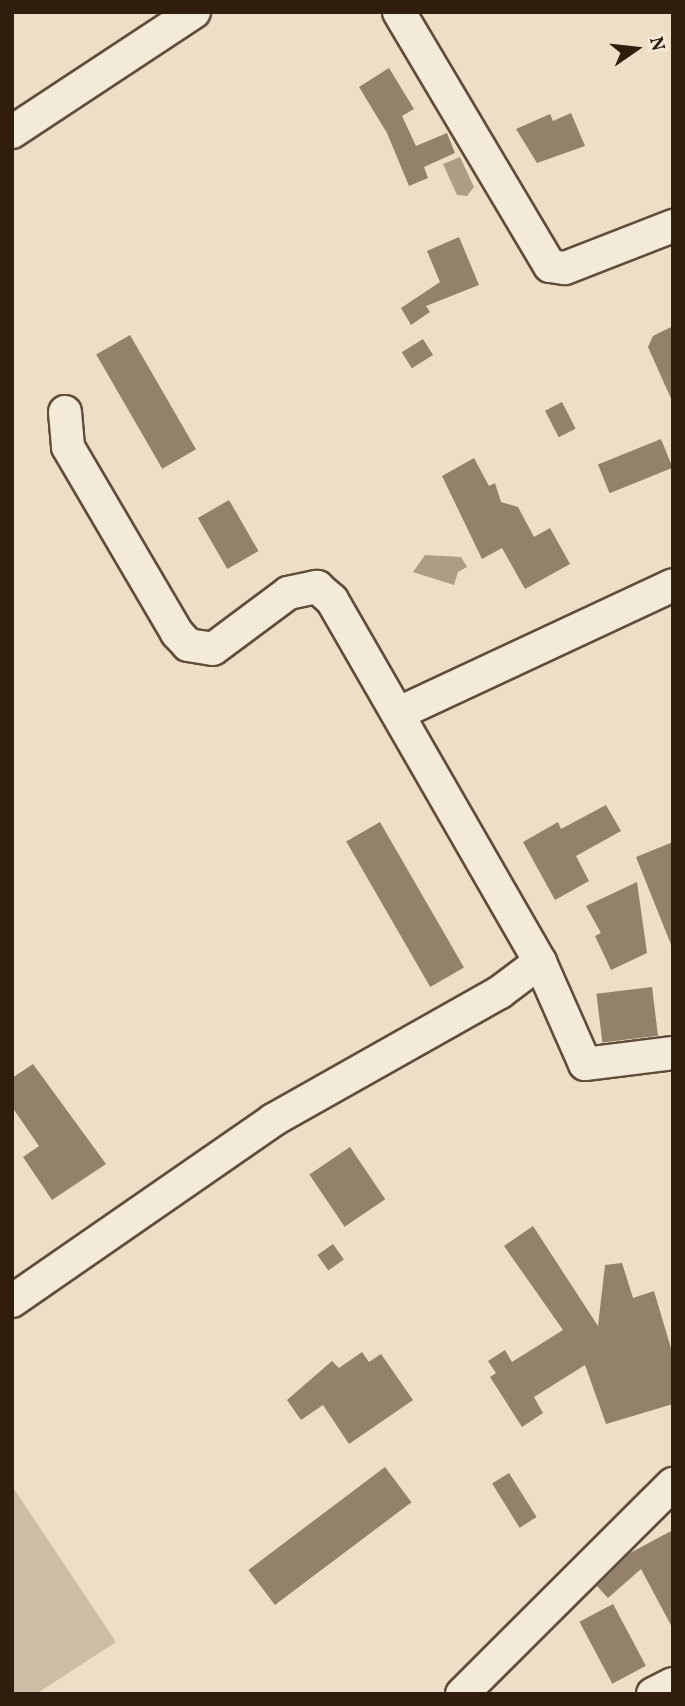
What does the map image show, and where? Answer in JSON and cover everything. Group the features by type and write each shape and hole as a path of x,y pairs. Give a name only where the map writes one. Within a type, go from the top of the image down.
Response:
{"street":[{"path":"12,132 194,12"},
{"path":"399,12 550,266 565,268 673,226"},
{"path":"65,412 68,447 188,645 213,649 288,593 317,587 332,600 540,962 585,1064 673,1053"},
{"path":"399,713 673,585"},
{"path":"12,1301 273,1120 500,992 540,962"},
{"path":"462,1694 673,1484"},
{"path":"653,1694 673,1684"}],"shaded area":[{"path":"460,157 474,187 467,196 457,195 443,164"},
{"path":"425,555 461,557 467,567 458,572 454,585 413,572"},
{"path":"12,1486 116,1642 36,1694 12,1694"}],"building":[{"path":"389,68 414,109 402,116 416,146 447,133 455,153 424,167 428,178 409,186 387,133 359,87"},
{"path":"571,113 585,146 537,163 516,129 550,114 553,121"},
{"path":"459,237 479,285 426,306 430,312 411,325 401,308 440,282 427,251"},
{"path":"673,326 673,403 648,347 653,336"},
{"path":"130,335 196,449 162,469 96,354"},
{"path":"423,339 433,355 412,368 402,352"},
{"path":"562,402 576,429 559,437 545,411"},
{"path":"661,439 673,468 610,493 598,464"},
{"path":"474,458 489,486 495,483 501,502 518,507 534,537 550,528 570,564 525,589 502,548 482,559 442,476"},
{"path":"229,500 258,551 227,569 198,518"},
{"path":"606,805 621,831 576,856 589,881 555,900 523,842 558,822 561,829"},
{"path":"380,822 464,967 430,987 346,842"},
{"path":"673,842 673,947 672,947 636,857"},
{"path":"637,882 647,953 611,970 595,936 601,933 586,906"},
{"path":"652,987 658,1036 602,1042 596,994"},
{"path":"33,1064 106,1164 52,1200 23,1157 39,1146 12,1107 12,1078"},
{"path":"350,1147 385,1199 345,1227 309,1174"},
{"path":"533,1226 598,1326 605,1265 622,1263 633,1298 654,1291 673,1355 673,1404 606,1424 585,1365 534,1397 543,1413 522,1427 490,1377 496,1373 488,1361 505,1350 512,1362 563,1330 504,1246"},
{"path":"333,1244 344,1260 328,1270 317,1255"},
{"path":"362,1352 369,1362 381,1354 413,1400 349,1444 323,1405 301,1420 287,1400 332,1361 339,1368"},
{"path":"385,1467 411,1502 275,1605 248,1570"},
{"path":"509,1473 537,1517 520,1528 492,1484"},
{"path":"673,1530 673,1629 641,1569 608,1598 597,1586 630,1553"},
{"path":"613,1604 646,1666 612,1684 579,1622"}]}
